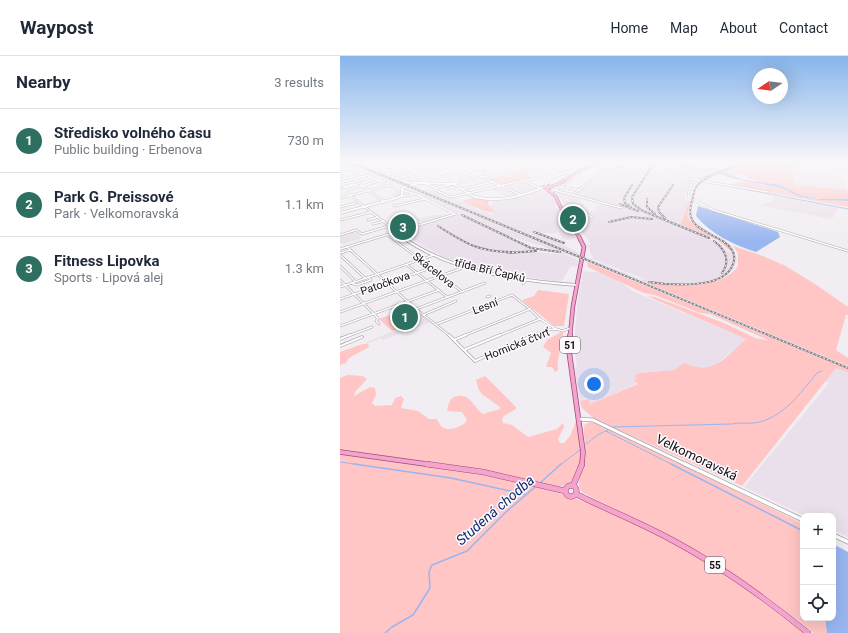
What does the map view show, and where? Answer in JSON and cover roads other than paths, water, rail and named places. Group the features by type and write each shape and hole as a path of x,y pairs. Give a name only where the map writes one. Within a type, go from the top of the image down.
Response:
{"main road":[{"path":"462,189 467,192"},
{"path":"462,189 476,198 496,200 541,189"},
{"path":"531,192 537,189"},
{"name":"51","path":"549,189 557,199 567,221 582,240 584,247 571,328 570,355 583,452 582,466 574,486"},
{"path":"340,213 391,200 399,197 402,194 402,190"},
{"name":"55","path":"340,452 475,471 534,483 565,491 569,495 576,494 652,529 712,563 765,599 808,633"},
{"path":"565,491 567,487 574,486 577,489 576,494"}],"street":[{"path":"343,191 351,189"},
{"path":"366,189 384,202"},
{"path":"340,198 376,189"},
{"path":"391,200 399,192 395,189"},
{"path":"436,189 435,191 451,197 481,189"},
{"path":"508,189 521,195"},
{"path":"574,189 579,190"},
{"path":"690,189 688,195 690,198 713,210 848,251"},
{"path":"749,189 768,192"},
{"path":"340,249 454,214 425,199 402,190"},
{"path":"551,192 552,190 556,190 622,208"},
{"path":"573,195 579,190"},
{"path":"343,191 365,207"},
{"path":"399,197 414,194"},
{"path":"394,206 425,199"},
{"path":"340,207 356,203"},
{"path":"561,207 567,206 583,209 593,218"},
{"name":"třída Bří Čapků","path":"365,207 418,247 434,255 466,267 527,279 577,286"},
{"path":"341,220 371,212"},
{"path":"368,220 378,217"},
{"path":"373,224 384,221"},
{"path":"340,235 357,230 363,233 389,226"},
{"name":"Skácelova","path":"388,235 461,292"},
{"name":"Hornická čtvrť","path":"347,247 416,309 454,340 475,361 551,328"},
{"path":"350,250 340,254 365,278"},
{"path":"340,286 434,255"},
{"name":"Skácelova","path":"407,264 447,297"},
{"path":"340,266 355,281"},
{"path":"340,312 466,267"},
{"name":"Patočkova","path":"340,299 431,268"},
{"path":"351,283 357,285 371,280 368,277"},
{"name":"třída Bří Čapků","path":"523,284 527,279"},
{"path":"340,280 374,314 378,319 376,321 379,324"},
{"path":"416,309 485,282"},
{"path":"340,326 439,290"},
{"path":"340,294 343,298"},
{"name":"Lesní","path":"436,324 512,295 530,309"},
{"path":"423,315 456,301"},
{"path":"454,340 530,309"},
{"name":"Hornická čtvrť","path":"530,309 551,328 562,331 571,328"},
{"name":"Hornická čtvrť","path":"464,350 540,319"},
{"path":"340,339 372,327"},
{"path":"340,346 362,338"},
{"name":"Velkomoravská","path":"579,419 593,420 800,519"},
{"path":"836,536 848,542"}],"water":[{"path":"783,189 787,189 802,196 817,199 848,199 848,201 820,200 801,197"},
{"path":"698,206 778,232 780,237 756,252 748,249 723,238 702,222 696,216"},
{"path":"836,546 848,552 848,633 827,633 825,621 836,621"}],"waterway":[{"path":"743,189 848,209"},
{"name":"Studená chodba","path":"732,424 754,423 764,421 774,416 790,404 817,373 822,371"},
{"name":"Studená chodba","path":"612,427 731,424"},
{"name":"Studená chodba","path":"586,444 599,434 608,430"},
{"path":"606,431 673,465"},
{"name":"Studená chodba","path":"560,465 580,450"},
{"path":"340,462 354,464"},
{"path":"354,464 361,465"},
{"path":"354,464 451,478 524,494"},
{"name":"Studená chodba","path":"541,482 561,464"},
{"path":"671,464 800,529"},
{"name":"Studená chodba","path":"385,633 392,627 413,615 430,588 429,572 432,565 467,551 506,512 535,487"}],"railway":[{"path":"415,189 848,368"},
{"path":"630,189 624,198 625,203 631,207"},
{"path":"637,189 632,197 633,204 643,211 709,238"},
{"path":"665,218 659,212 658,207 670,189"},
{"path":"649,282 670,284 696,284 708,282 719,278 728,272 733,264 734,255 729,246 725,242 701,229 693,221 690,211 695,189"},
{"path":"647,199 647,207 655,214"},
{"path":"620,204 638,211"},
{"path":"462,215 531,248 560,252"},
{"path":"609,222 631,217 652,219"},
{"path":"438,226 473,246 501,252 513,252"},
{"path":"534,232 564,243"},
{"path":"714,241 724,251 726,256 725,269 722,273"},
{"path":"508,253 536,251"}],"place":[{"name":"Park G. Preissové","path":"573,219"},
{"name":"Fitness Lipovka","path":"403,227"},
{"name":"Středisko volného času","path":"405,317"}]}
